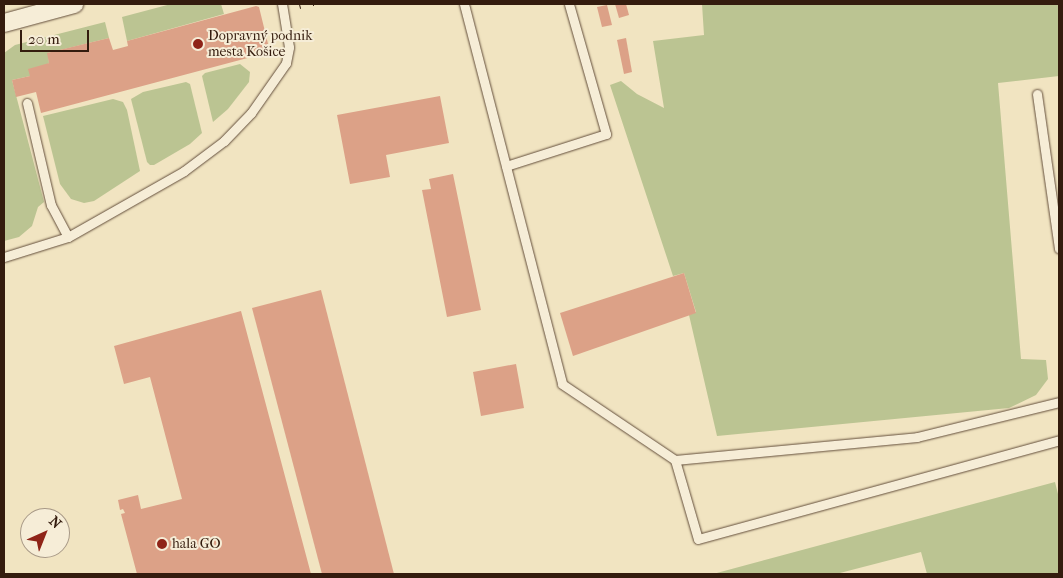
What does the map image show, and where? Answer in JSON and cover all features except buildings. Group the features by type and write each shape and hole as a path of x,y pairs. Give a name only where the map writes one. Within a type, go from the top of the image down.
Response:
{"street":[{"path":"4,23 71,4"}],"lane":[{"path":"4,257 68,237 184,171 224,141 251,113 275,81 289,55 282,4"},
{"path":"464,4 562,384 675,460 917,437 1059,402"},
{"path":"506,166 606,134 569,4"},
{"path":"1037,94 1059,248"},
{"path":"27,103 51,205 68,237"},
{"path":"675,460 698,539 1059,440"}],"green space":[{"path":"171,4 221,4 224,14 127,41 122,17"},
{"path":"702,4 1059,4 1059,76 998,83 1021,359 1046,360 1048,379 1036,395 1009,408 717,436 689,315 696,312 684,273 673,276 610,85 621,81 637,94 664,108 653,41 704,35"},
{"path":"105,22 109,38 48,53 49,63 30,76 12,80 44,202 38,207 32,226 19,237 4,241 4,53 15,45"},
{"path":"240,64 250,72 249,82 228,109 213,122 202,76 205,73"},
{"path":"186,82 190,84 202,133 190,144 154,165 150,165 147,162 131,99 143,92"},
{"path":"113,99 123,102 127,110 140,171 94,201 84,203 71,199 60,184 43,116"},
{"path":"1055,482 1059,498 1059,574 927,574 921,552 836,574 713,574"}],"tram line":[{"path":"299,4 300,8"}],"place":[{"name":"Dopravný podnik mesta Košice","path":"198,44"},
{"name":"hala GO","path":"162,544"}]}
